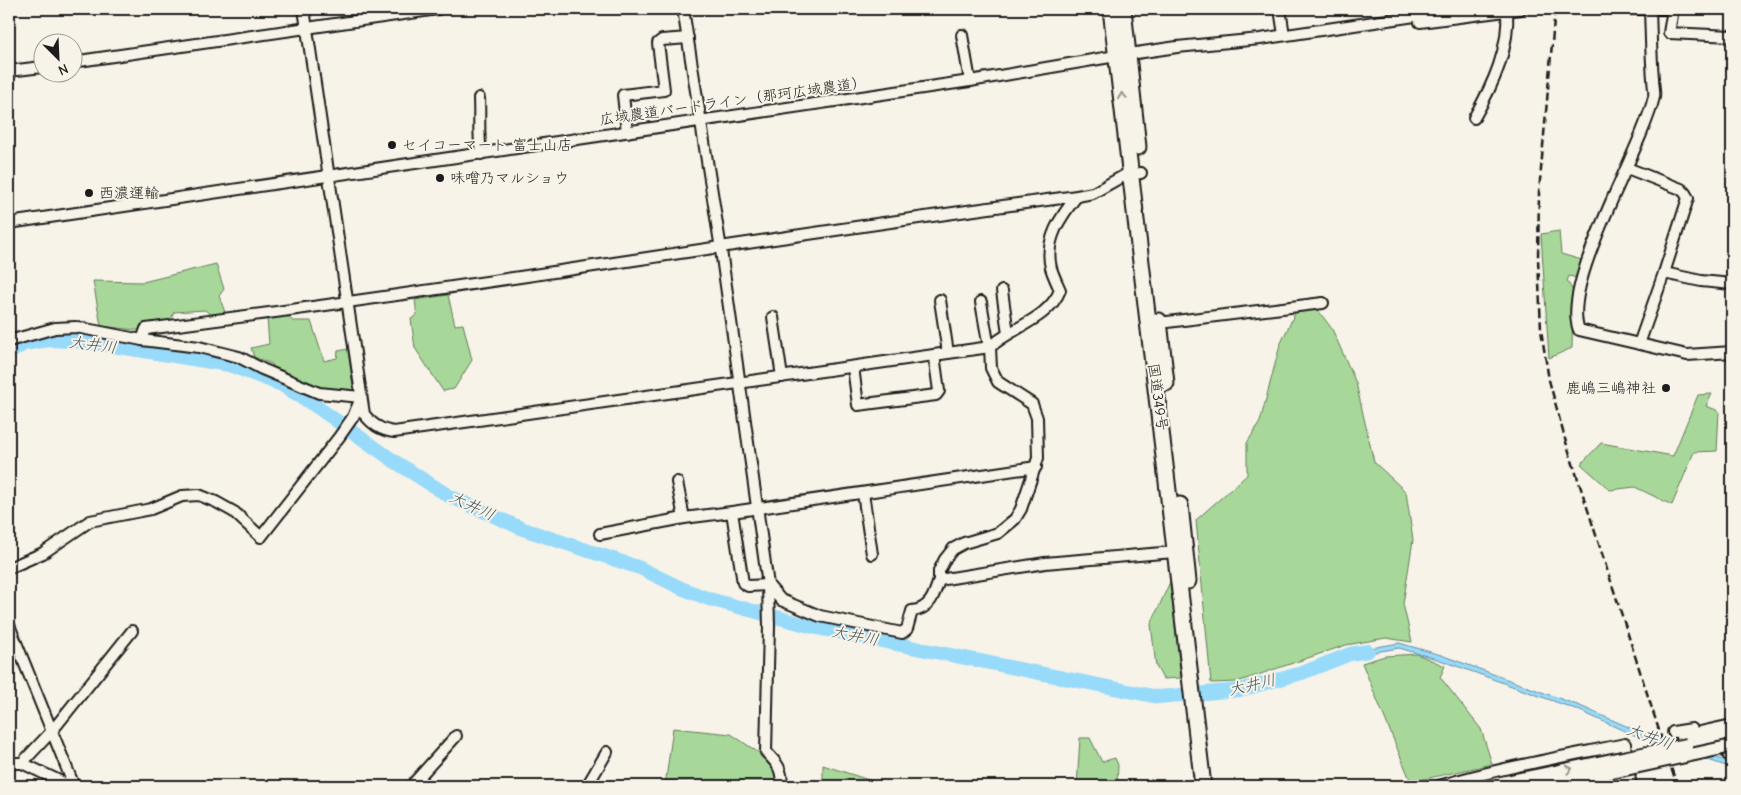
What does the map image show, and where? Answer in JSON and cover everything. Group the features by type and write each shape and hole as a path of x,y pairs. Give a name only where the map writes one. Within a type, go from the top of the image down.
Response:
{"highway":[{"name":"国道349号","path":"1112,9 1123,55"},
{"name":"国道349号","path":"1123,9 1123,55 1174,552 1214,786"},
{"name":"国道349号","path":"1136,173 1159,323 1196,683"},
{"name":"国道349号","path":"1199,704 1203,786"}],"main road":[{"path":"1542,786 1619,764 1682,737 1730,727"},
{"path":"1487,786 1619,764 1731,751"}],"street":[{"path":"304,9 364,414 371,422 383,430 394,432 990,347 1008,332 1042,313 1056,300 1060,290 1051,267 1050,255 1054,229 1077,196"},
{"path":"82,61 438,9"},
{"path":"684,9 768,585 770,626 766,752 776,762 782,774 782,786"},
{"path":"1280,9 1284,35"},
{"path":"1360,28 1367,17 1418,9"},
{"name":"広域農道バードライン（那珂広域農道）","path":"9,223 970,82 1123,55 1284,35 1360,28 1382,21 1462,9"},
{"path":"1360,28 1521,9"},
{"path":"1615,9 1673,9 1669,33 1732,36"},
{"path":"1474,118 1484,101 1501,60 1508,20 1507,10"},
{"path":"1650,10 1654,96 1628,168 1599,231 1587,264 1579,288 1575,322 1579,330 1687,355 1732,352"},
{"path":"962,35 970,82"},
{"path":"627,132 623,95 664,90 658,43 662,40 688,38"},
{"path":"9,71 32,68"},
{"path":"479,98 478,134 481,154"},
{"path":"1628,168 1681,189 1688,198 1639,344"},
{"path":"142,340 146,329 348,303 720,246 1077,196 1093,193 1125,175 1136,173"},
{"path":"1664,273 1701,281 1732,284"},
{"path":"1002,291 1008,332"},
{"path":"940,300 948,353"},
{"path":"768,585 781,600 820,616 902,633 907,629 912,611 922,610 929,604 939,580 942,565 953,549 964,543 998,533 1015,519 1021,509 1038,458 1037,418 1032,404 998,382 991,368 990,347 981,302"},
{"path":"1159,323 1323,303"},
{"path":"773,318 782,377"},
{"path":"9,341 55,328 76,326 142,340 199,347 239,357 319,394 362,397"},
{"path":"853,367 858,405 936,395 939,391 934,355"},
{"path":"9,568 43,553 90,521 150,509 182,496 199,495 216,502 234,512 261,537 339,437 353,417 362,397"},
{"path":"600,534 684,518 1036,467"},
{"path":"677,482 684,518"},
{"path":"864,493 872,554"},
{"path":"732,512 743,583 748,586 768,585"},
{"path":"939,580 1045,563 1174,552"},
{"path":"9,624 74,786"},
{"path":"22,763 52,731 132,631"},
{"path":"1674,732 1730,727"},
{"path":"411,786 456,736"},
{"path":"1439,786 1540,760 1625,744 1630,781 1608,786"},
{"path":"587,786 607,752"},
{"path":"9,763 22,763 70,786"}],"green space":[{"path":"1559,231 1561,254 1582,260 1577,278 1569,276 1567,281 1573,291 1572,348 1549,358 1541,234"},
{"path":"216,264 224,289 219,296 226,315 212,316 205,310 174,312 170,322 154,332 101,326 93,281 143,282"},
{"path":"448,295 455,325 463,324 472,360 454,389 443,391 415,348 411,319 417,315 415,300"},
{"path":"1318,310 1332,329 1356,383 1374,462 1406,492 1413,540 1403,604 1412,642 1386,638 1346,645 1237,682 1211,683 1196,520 1247,475 1247,443 1260,422 1280,345 1296,311"},
{"path":"284,314 293,321 311,321 324,361 337,358 338,351 348,349 354,394 320,391 274,371 272,364 254,357 251,348 269,344 267,318"},
{"path":"1712,394 1706,406 1719,411 1717,451 1694,452 1672,505 1635,487 1610,490 1581,464 1601,443 1673,456 1698,395"},
{"path":"1170,582 1181,678 1163,679 1156,666 1151,624"},
{"path":"1417,654 1445,666 1440,677 1481,729 1492,764 1411,782 1362,663 1385,656"},
{"path":"673,728 731,734 771,761 776,775 777,786 665,786"},
{"path":"1080,738 1090,738 1102,762 1115,758 1118,765 1117,786 1077,786"},
{"path":"823,765 887,786 823,786"}],"water":[{"path":"1399,643 1441,655 1580,706 1633,729 1732,763 1732,768 1631,734 1578,710 1440,660 1399,648 1351,656 1349,652"}],"waterway":[{"name":"大井川","path":"9,353 24,344 49,340 89,342 229,365 282,385 449,496 523,529 640,568 709,599 817,628 1158,697 1240,690 1302,673 1350,654 1368,651"}],"railway":[{"path":"1555,9 1539,192 1538,258 1541,330 1549,380 1565,439 1677,786"}],"place":[{"name":"セイコーマート 富士山店","path":"392,145"},
{"name":"味噌乃マルショウ","path":"440,178"},
{"name":"西濃運輸","path":"89,193"},
{"name":"鹿嶋三嶋神社","path":"1666,388"}]}
